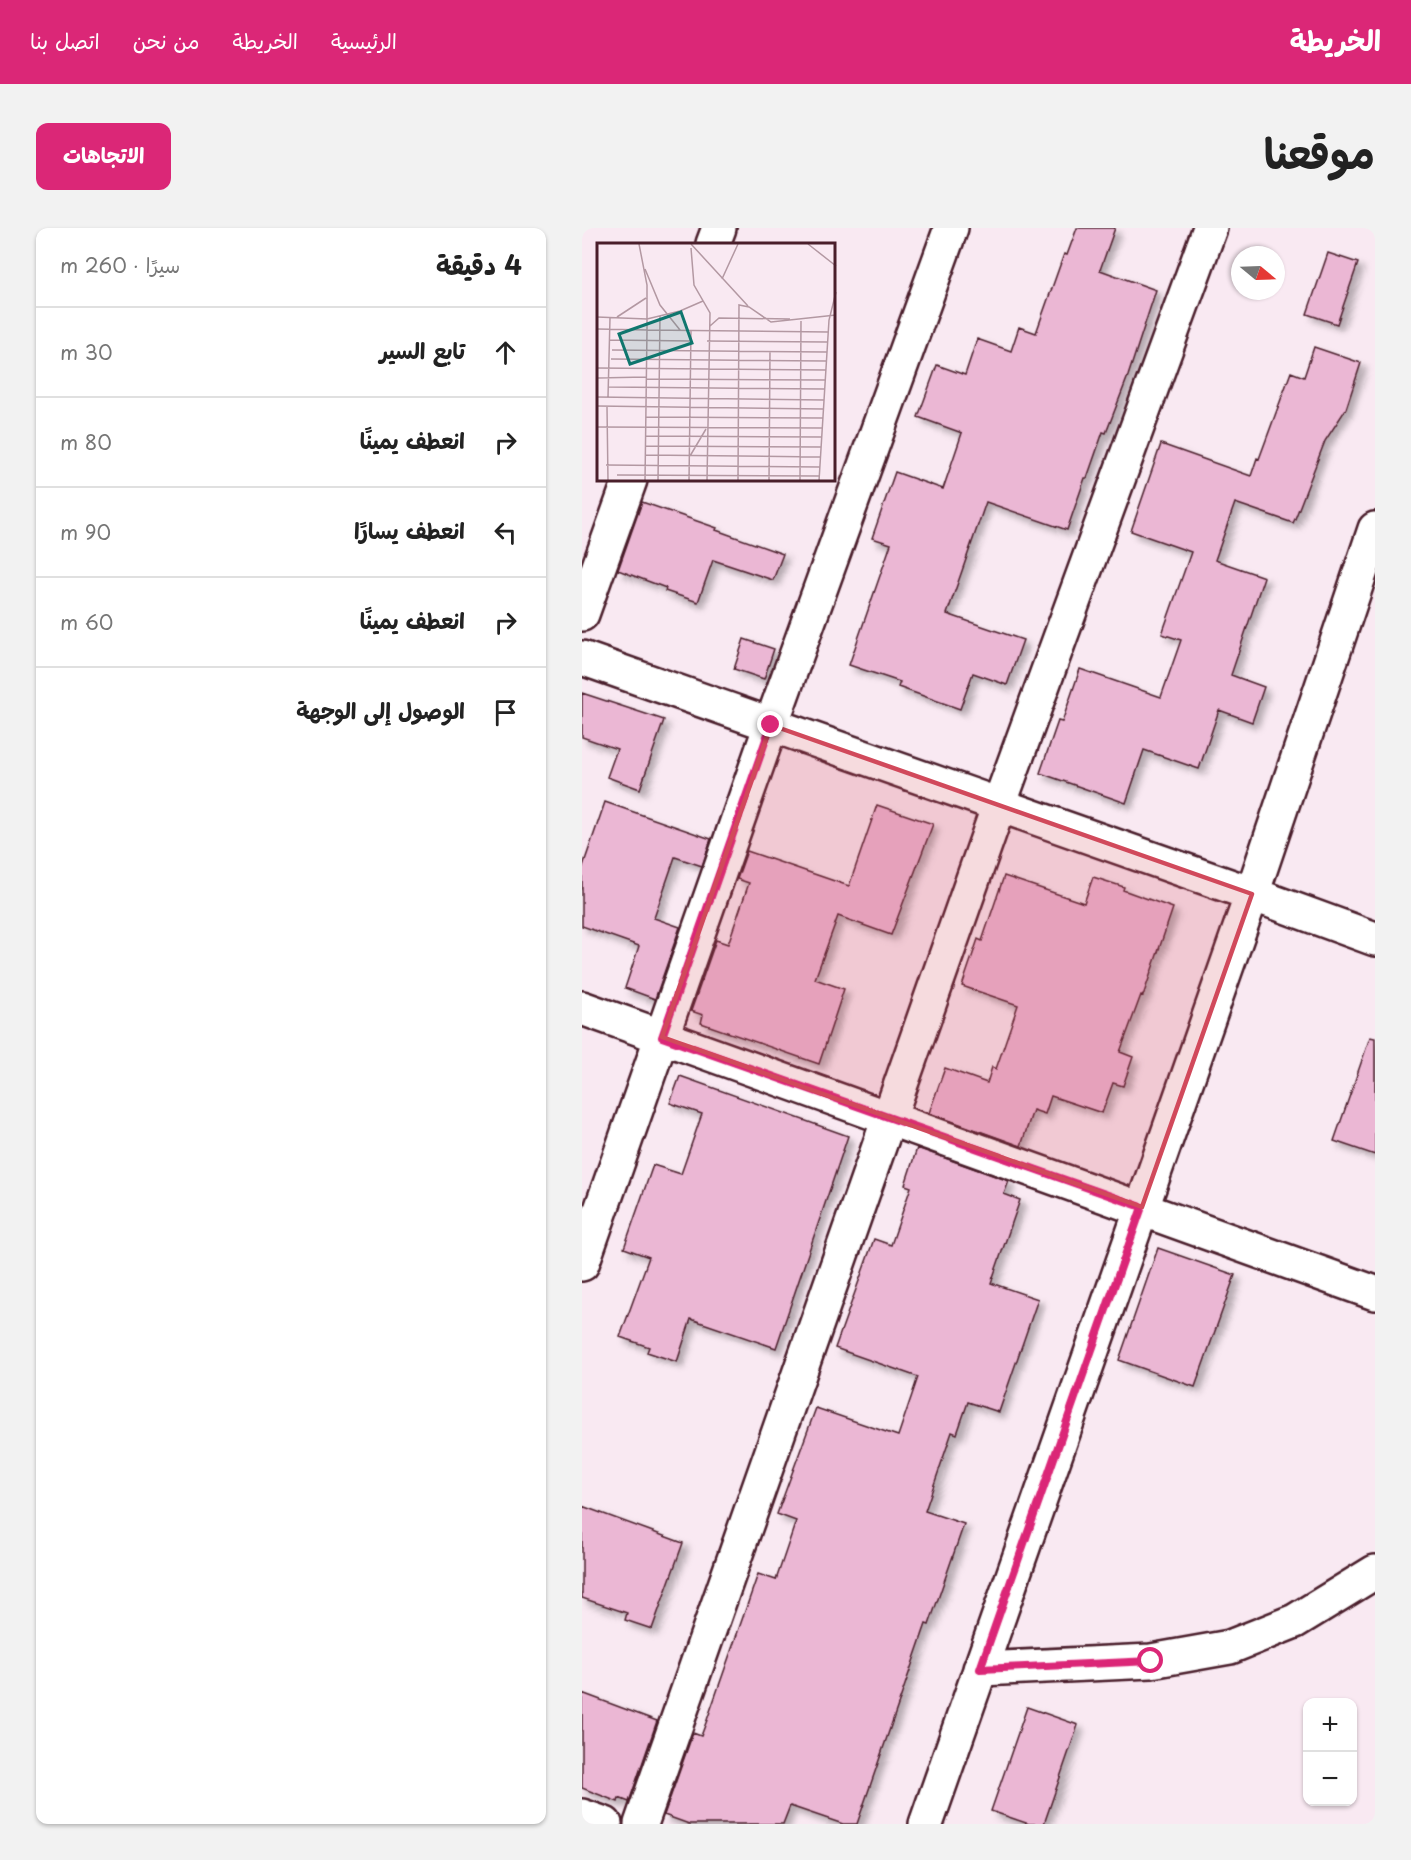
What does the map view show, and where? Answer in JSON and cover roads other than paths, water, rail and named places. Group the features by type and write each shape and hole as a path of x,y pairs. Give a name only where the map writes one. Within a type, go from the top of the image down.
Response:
{"street":[{"path":"713,243 719,228"},
{"path":"582,1264 771,725 951,228"},
{"path":"641,1824 999,805 1210,228"},
{"path":"582,615 629,482"},
{"path":"926,1824 1252,894 1375,529"},
{"path":"582,658 1375,939"},
{"path":"582,1008 1142,1207 1375,1293"},
{"path":"980,1669 1151,1661 1230,1647 1295,1621 1375,1572"},
{"path":"582,1816 605,1824"}]}
